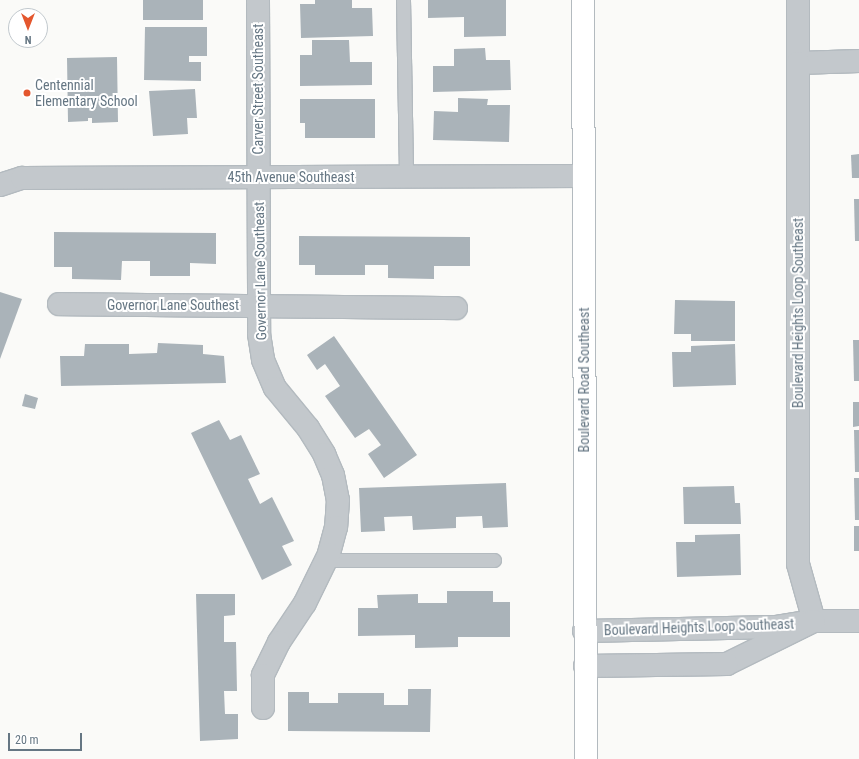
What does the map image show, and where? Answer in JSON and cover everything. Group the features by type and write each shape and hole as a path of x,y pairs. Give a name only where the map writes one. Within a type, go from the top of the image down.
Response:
{"street":[{"name":"Carver Street Southeast","path":"258,0 258,178"},
{"name":"Boulevard Road Southeast","path":"583,0 584,631 586,759"},
{"name":"Boulevard Heights Loop Southeast","path":"798,0 798,564 814,621"},
{"path":"798,63 859,61"},
{"name":"45th Avenue Southeast","path":"0,185 22,178 584,176"},
{"name":"Governor Lane Southeast","path":"258,178 258,305 259,334 263,360 272,381 291,409 308,428 333,475 338,500 336,527 326,560 306,603 279,642 263,675 263,708"},
{"name":"Governor Lane Southest","path":"59,304 456,308"},
{"name":"Boulevard Heights Loop Southeast","path":"585,666 727,664 814,621"},
{"name":"Boulevard Heights Loop Southeast","path":"584,631 775,627 814,621 859,621"}],"lane":[{"path":"404,0 406,177"},
{"path":"326,560 494,560"}],"building":[{"path":"143,0 203,0 203,20 143,20"},
{"path":"315,0 352,0 352,8 372,8 373,36 301,38 300,4 315,4"},
{"path":"428,0 506,0 506,36 464,37 464,17 428,18"},
{"path":"145,27 207,27 207,56 189,56 189,62 201,62 201,81 144,80"},
{"path":"312,40 349,40 350,62 372,62 372,85 300,86 300,55 312,55"},
{"path":"485,48 486,60 510,60 511,90 433,92 433,66 454,66 454,49"},
{"path":"117,57 118,122 92,123 92,118 88,118 88,121 68,122 67,58"},
{"path":"195,89 197,118 187,118 188,134 153,136 149,91"},
{"path":"458,98 488,99 487,105 510,105 509,142 433,140 434,111 458,112"},
{"path":"300,99 375,99 375,138 305,138 305,123 300,123"},
{"path":"859,154 859,178 852,178 851,155"},
{"path":"854,199 859,199 859,241 855,241"},
{"path":"54,232 216,233 216,264 190,263 190,276 150,276 150,261 122,261 121,280 72,279 72,267 54,267"},
{"path":"299,236 470,237 470,266 434,266 434,279 388,278 388,265 365,265 365,275 315,275 315,265 299,265"},
{"path":"0,292 22,299 0,359"},
{"path":"675,300 735,301 735,341 691,341 691,334 674,334"},
{"path":"334,336 417,455 384,478 368,454 381,445 369,429 355,438 325,396 340,386 325,364 317,370 307,355"},
{"path":"853,340 859,340 859,381 854,381"},
{"path":"158,343 203,345 203,354 224,356 226,383 61,386 60,356 84,356 85,344 129,344 129,354 157,353"},
{"path":"735,344 736,385 673,387 672,352 691,352 691,346"},
{"path":"25,394 38,398 35,409 22,406"},
{"path":"853,402 859,402 859,426 853,427"},
{"path":"219,420 230,440 241,435 260,474 248,479 260,504 272,497 294,541 282,546 292,565 262,580 191,433"},
{"path":"854,430 859,430 859,472 855,472"},
{"path":"854,478 859,478 859,520 855,520"},
{"path":"506,483 508,527 483,528 482,516 456,517 456,528 413,530 412,516 384,517 385,531 361,532 359,488"},
{"path":"734,486 735,503 740,503 741,524 684,524 683,487"},
{"path":"854,526 859,526 859,551 854,551"},
{"path":"740,534 741,575 677,577 676,542 695,542 695,535"},
{"path":"447,591 493,591 493,602 510,602 510,637 458,637 458,647 415,648 415,635 358,636 358,608 378,608 377,595 418,594 418,603 447,603"},
{"path":"196,594 235,594 235,615 224,616 224,642 236,642 237,691 224,691 225,714 238,714 238,739 200,741"},
{"path":"408,689 431,689 430,732 288,731 288,692 309,692 309,703 338,703 338,693 384,693 384,705 408,705"}],"place":[{"name":"Centennial Elementary School","path":"27,93"}]}
